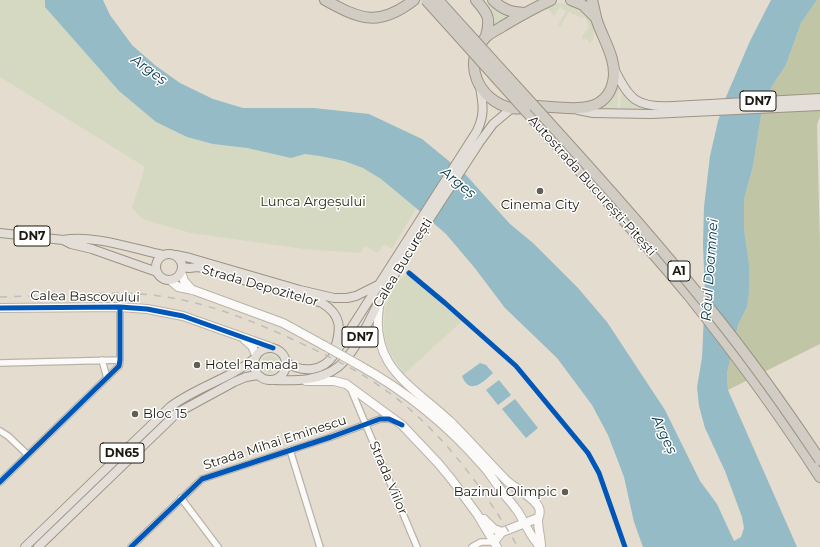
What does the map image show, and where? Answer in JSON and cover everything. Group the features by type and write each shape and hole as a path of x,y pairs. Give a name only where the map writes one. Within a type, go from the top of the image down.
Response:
{"highway":[{"path":"325,0 353,14 374,18 391,14 414,0"},
{"path":"334,0 355,10 374,13 390,10 407,0"},
{"name":"Autostrada București-Pitești","path":"426,0 618,213 681,287 752,378 820,477"},
{"name":"Autostrada București-Pitești","path":"438,0 612,194 688,282 746,355 820,460"},
{"path":"476,0 486,12 488,17 489,26 486,36"},
{"path":"493,0 505,10 524,13"},
{"name":"DN7","path":"551,0 524,13 486,36 476,50 475,74 480,87 489,97 500,104 512,108 537,106 576,109 591,106 603,99 608,94 614,82 614,68 604,37 597,20 583,5 571,0"},
{"path":"592,0 597,20"}],"main road":[{"name":"DN7","path":"614,68 627,92 640,102 655,107 697,108 820,106"},
{"name":"Calea București","path":"286,362 297,368 313,370 324,365 332,358 379,284 396,264 475,141 483,114 480,87"},
{"name":"DN7","path":"576,109 606,114 820,98"},
{"name":"Calea București","path":"475,141 512,108"},
{"name":"DN7","path":"0,233 63,240 72,238 97,240 163,256 169,254 176,256"},
{"name":"DN7","path":"63,240 71,244 92,249 157,272 162,278 170,280"},
{"path":"157,272 156,268 158,261 163,256"},
{"path":"170,280 177,278 182,270 181,260 176,256"},
{"name":"Strada Depozitelor","path":"176,256 190,258 328,298 347,298 356,296 379,284"},
{"name":"Calea București","path":"274,380 297,381 323,375 338,367 353,349 381,298 396,264"},
{"name":"Strada Depozitelor","path":"193,290 184,281 182,270 198,267 304,297 326,306 334,313 339,326 338,339 332,358"},
{"name":"Strada Depozitelor","path":"170,280 178,287 193,290 283,323 391,384 423,408 461,442 486,469"},
{"path":"381,298 378,318 379,339 382,350 394,371 466,436 510,484"},
{"name":"Calea Bascovului","path":"0,308 120,307 147,309 183,316 273,348"},
{"name":"Calea Bascovului","path":"237,336 248,343 256,357"},
{"name":"DN7","path":"273,348 281,352 286,362"},
{"path":"258,375 254,366 256,357 264,349 273,348"},
{"name":"DN65","path":"27,546 170,407 193,393 245,366 256,357"},
{"path":"274,380 284,374 286,362"},
{"name":"DN7","path":"258,375 265,380 274,380"},
{"name":"DN65","path":"38,547 177,413 240,379 258,375"},
{"path":"297,381 334,381 350,386 402,425 438,463 477,514 496,545"},
{"path":"486,469 510,484 536,504 540,510 538,518 541,547"},
{"path":"486,469 541,547"},
{"path":"477,514 483,517 494,529 502,532 538,518"},
{"path":"496,545 502,532"}],"street":[{"path":"0,482 119,366 120,307"},
{"path":"102,360 106,378"},
{"path":"0,363 120,360"},
{"name":"Strada Viilor","path":"350,386 417,547"},
{"name":"Strada Mihai Eminescu","path":"131,547 202,479 384,418 402,425"},
{"path":"0,431 8,436 28,455"},
{"path":"290,450 320,547"},
{"path":"181,498 215,546"},
{"path":"472,547 481,542 496,545"}],"green space":[{"name":"Lunca Argeșului","path":"0,0 45,0 45,7 119,91 156,122 187,137 213,144 247,148 291,158 305,154 344,161 363,168 381,179 416,208 392,249 384,244 378,253 365,246 360,253 304,249 191,233 142,219 132,208 145,167 0,77"},
{"path":"817,0 820,0 820,116 817,125 820,247 820,344 728,390 727,373 738,325 747,307 749,294 749,263 744,229 744,200 753,166 761,116 772,86 786,65 801,23"},
{"path":"489,3 501,14 510,16 493,25 492,13 486,6"},
{"path":"559,3 577,7 588,17 594,31 593,40 590,44 586,38 584,40 581,37 589,28 585,17 582,18 569,12 560,27 558,25 566,11 560,7 554,16 549,10 543,8"},
{"path":"617,86 619,89 617,112 593,111 612,96"},
{"path":"621,93 632,103 644,108 672,110 620,112"},
{"path":"407,275 462,321 404,374 394,359 386,342 384,324 386,304 389,295 394,286"},
{"path":"266,355 274,355 279,360 277,371 274,373 266,373 261,368 261,360"}],"water":[{"path":"45,0 103,0 110,15 132,45 156,66 180,83 213,99 243,108 314,108 369,114 422,139 466,175 510,224 533,243 578,288 607,322 665,410 700,481 717,504 734,541 741,537 744,528 742,517 725,471 705,428 699,406 697,387 702,358 705,293 703,245 704,207 710,156 718,121 726,97 750,41 771,0 817,0 801,23 786,65 772,86 761,116 753,166 744,200 744,229 749,263 749,294 747,307 738,325 727,373 728,390 797,547 643,547 634,522 624,477 608,435 592,405 557,358 505,308 474,267 446,234 381,179 363,168 344,161 320,156 305,154 291,158 247,148 213,144 187,137 156,122 119,91 45,7"},
{"path":"480,363 486,365 493,373 477,385 469,385 465,382 462,376"},
{"path":"499,380 511,395 498,405 486,390"},
{"path":"515,399 538,428 526,438 502,409"}],"railway":[{"path":"0,297 113,293 145,294 166,297 199,304 232,314 294,340 354,370 377,384 427,425 461,463 476,483 505,525 518,547"}],"cycle path":[{"path":"409,273 516,366 588,453 599,473 625,547"},
{"path":"0,308 120,307 147,309 183,316 273,348"},
{"path":"0,482 119,366 120,307"},
{"path":"131,547 202,479 331,437 380,419 389,419 402,425"}],"place":[{"name":"Cinema City","path":"540,191"},
{"name":"Hotel Ramada","path":"197,365"},
{"name":"Bloc 15","path":"135,414"},
{"name":"Bazinul Olimpic","path":"565,492"}],"water label":[{"name":"Argeș","path":"149,70"},
{"name":"Argeș","path":"458,183"},
{"name":"Râul Doamnei","path":"710,270"},
{"name":"Argeș","path":"664,435"}]}
